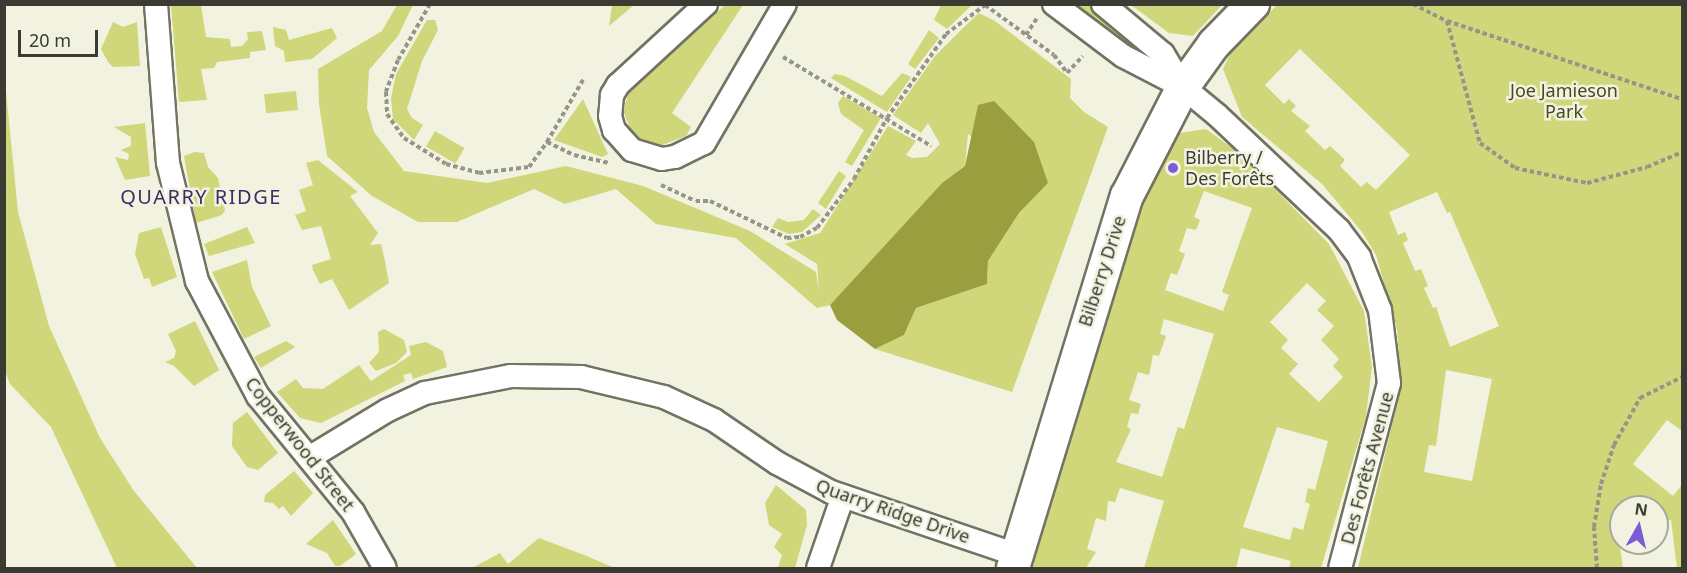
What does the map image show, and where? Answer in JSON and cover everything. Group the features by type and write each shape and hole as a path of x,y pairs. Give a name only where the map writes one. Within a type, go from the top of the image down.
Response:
{"street":[{"name":"Copperwood Street","path":"156,4 168,163 192,266 211,312 258,396 353,512 385,568"},
{"path":"706,4 615,90 610,116 623,145 662,159 675,157 704,143 760,43 785,4"},
{"path":"1103,4 1163,54 1182,87"},
{"name":"Bilberry Drive","path":"1015,562 1116,225 1153,140 1182,87 1214,44 1253,4"},
{"path":"1046,11 1182,87"},
{"name":"Des Forêts Avenue","path":"1182,87 1217,115 1339,230 1373,286 1386,336 1389,382 1341,568"},
{"name":"Quarry Ridge Drive","path":"309,458 388,410 425,393 511,376 581,377 631,386 693,409 800,477 843,496 1015,562"},
{"path":"818,568 843,496"}],"path":[{"path":"1413,4 1447,21 1683,99"},
{"path":"1026,35 1046,11"},
{"path":"1447,21 1480,143 1515,168 1587,183 1647,168 1683,152"},
{"path":"760,43 931,146"},
{"path":"547,142 583,80"},
{"path":"1597,568 1594,527 1601,484 1614,445 1640,398 1683,377"}],"green space":[{"path":"941,4 972,5 947,29 934,20"},
{"path":"171,5 201,5 206,37 230,39 231,47 242,46 248,39 247,32 262,31 266,50 250,52 250,58 217,62 214,68 201,69 207,100 179,102"},
{"path":"397,5 413,5 398,36 369,70 367,108 374,132 404,171 487,183 566,166 643,186 750,231 816,272 819,292 817,264 785,244 820,233 888,126 916,141 906,155 912,158 927,157 940,144 928,123 921,133 893,115 935,56 979,13 995,21 1071,79 1070,98 1084,112 1108,127 1012,392 875,349 904,335 916,308 987,284 988,261 1019,213 1048,183 968,134 965,166 942,183 830,305 817,308 736,238 656,224 616,189 565,204 534,189 457,222 418,222 372,196 327,156 319,104 318,69 382,31"},
{"path":"634,5 609,26 612,6"},
{"path":"725,5 743,5 672,113 691,127 686,136 657,147 634,137 623,111 629,92"},
{"path":"1067,5 1090,5 1131,35 1132,43 1126,47"},
{"path":"1131,5 1222,5 1193,36 1169,33"},
{"name":"Joe Jamieson Park","path":"1277,5 1682,5 1682,431 1667,420 1633,464 1673,496 1682,485 1682,568 1677,568 1671,520 1669,520 1669,495 1609,495 1609,555 1621,555 1623,568 1358,568 1401,387 1397,329 1376,255 1362,232 1323,185 1242,117 1223,69 1230,54","holes":["1300,49 1410,155 1376,190 1367,182 1361,187 1340,166 1345,160 1330,146 1325,150 1305,131 1310,126 1291,111 1296,106 1289,99 1284,104 1265,85","1437,192 1447,213 1450,212 1499,326 1450,347 1436,307 1433,308 1424,288 1428,286 1421,269 1415,271 1403,243 1408,240 1405,232 1398,235 1389,212","1446,370 1492,379 1472,481 1424,472 1429,445 1436,446"]},
{"path":"427,20 435,20 438,30 422,61 407,109 412,118 423,125 414,140 393,119 391,98 396,74"},
{"path":"113,22 123,27 137,22 140,66 113,67 108,62 101,49"},
{"path":"273,27 286,30 289,40 332,28 337,38 312,59 285,62 284,51 275,46"},
{"path":"929,30 939,38 915,69 908,64"},
{"path":"4,71 18,212 49,326 100,438 134,491 197,568 117,568 51,427 10,384 4,368"},
{"path":"902,73 911,77 887,112 831,78 835,74 845,76 882,96"},
{"path":"296,91 298,110 266,113 264,94"},
{"path":"843,96 881,118 852,166 845,162 864,130 841,114 838,103"},
{"path":"583,99 608,154 602,157 554,140"},
{"path":"145,123 150,176 125,180 115,157 128,160 129,154 121,150 131,146 131,137 114,127"},
{"path":"1206,129 1239,153 1329,244 1364,311 1372,367 1366,416 1321,568 1289,568 1291,561 1241,548 1236,568 1144,568 1164,501 1120,488 1115,502 1108,501 1106,521 1096,518 1087,549 1096,552 1086,568 1030,568 1143,205 1163,158 1180,133","holes":["1204,191 1252,208 1222,292 1229,295 1223,311 1165,290 1171,273 1177,275 1185,254 1179,251 1187,228 1196,230 1200,220 1194,217","1307,283 1326,301 1317,310 1334,326 1321,340 1339,359 1333,366 1343,377 1319,402 1289,374 1298,364 1281,348 1288,340 1270,322","1164,319 1214,334 1184,429 1178,427 1162,477 1116,462 1131,429 1127,427 1131,413 1138,414 1141,404 1129,400 1138,372 1149,375 1153,355 1159,356 1166,336 1160,334","1277,427 1328,441 1315,490 1308,488 1305,502 1310,504 1303,530 1293,527 1290,540 1243,527"]},
{"path":"435,131 464,148 455,164 426,147"},
{"path":"195,152 204,153 208,167 218,178 225,210 222,215 196,223 184,156"},
{"path":"318,160 358,192 350,196 378,233 370,245 381,244 385,261 389,283 349,310 332,279 320,284 313,270 312,265 331,259 321,226 302,230 295,215 306,211 299,190 313,185 306,163"},
{"path":"839,171 846,176 826,209 818,203"},
{"path":"813,209 821,215 802,232 789,234 772,227 778,218 788,222 804,220"},
{"path":"161,227 177,277 152,287 149,278 144,279 135,254 139,233"},
{"path":"247,227 255,243 209,256 204,244"},
{"path":"247,260 252,287 271,326 244,339 212,272"},
{"path":"195,321 219,370 194,386 174,366 165,362 174,358 176,351 168,334"},
{"path":"384,329 404,340 407,352 396,363 376,371 369,363 379,352 378,332"},
{"path":"286,341 295,347 261,368 254,357"},
{"path":"426,342 443,351 447,367 413,379 411,373 403,375 405,381 321,423 300,418 277,392 296,379 303,388 323,389 359,365 371,381 411,355 409,346"},
{"path":"247,412 278,453 258,470 247,467 232,446 233,423"},
{"path":"294,471 313,493 291,516 283,506 279,509 273,503 264,502 265,495"},
{"path":"776,485 806,510 807,525 795,568 778,568 782,555 774,547 782,534 769,525 765,503"},
{"path":"333,520 356,554 340,566 335,566 327,553 306,544"},
{"path":"539,538 615,568 472,568 500,553 508,564"}],"shaded area":[{"path":"994,101 1034,142 1048,183 1019,213 988,261 987,284 916,308 904,335 875,349 837,320 830,305 942,183 965,166 978,105"}],"place":[{"name":"Bilberry / Des Forêts","path":"1173,168"}],"district":[{"name":"QUARRY RIDGE","path":"201,196"}]}
